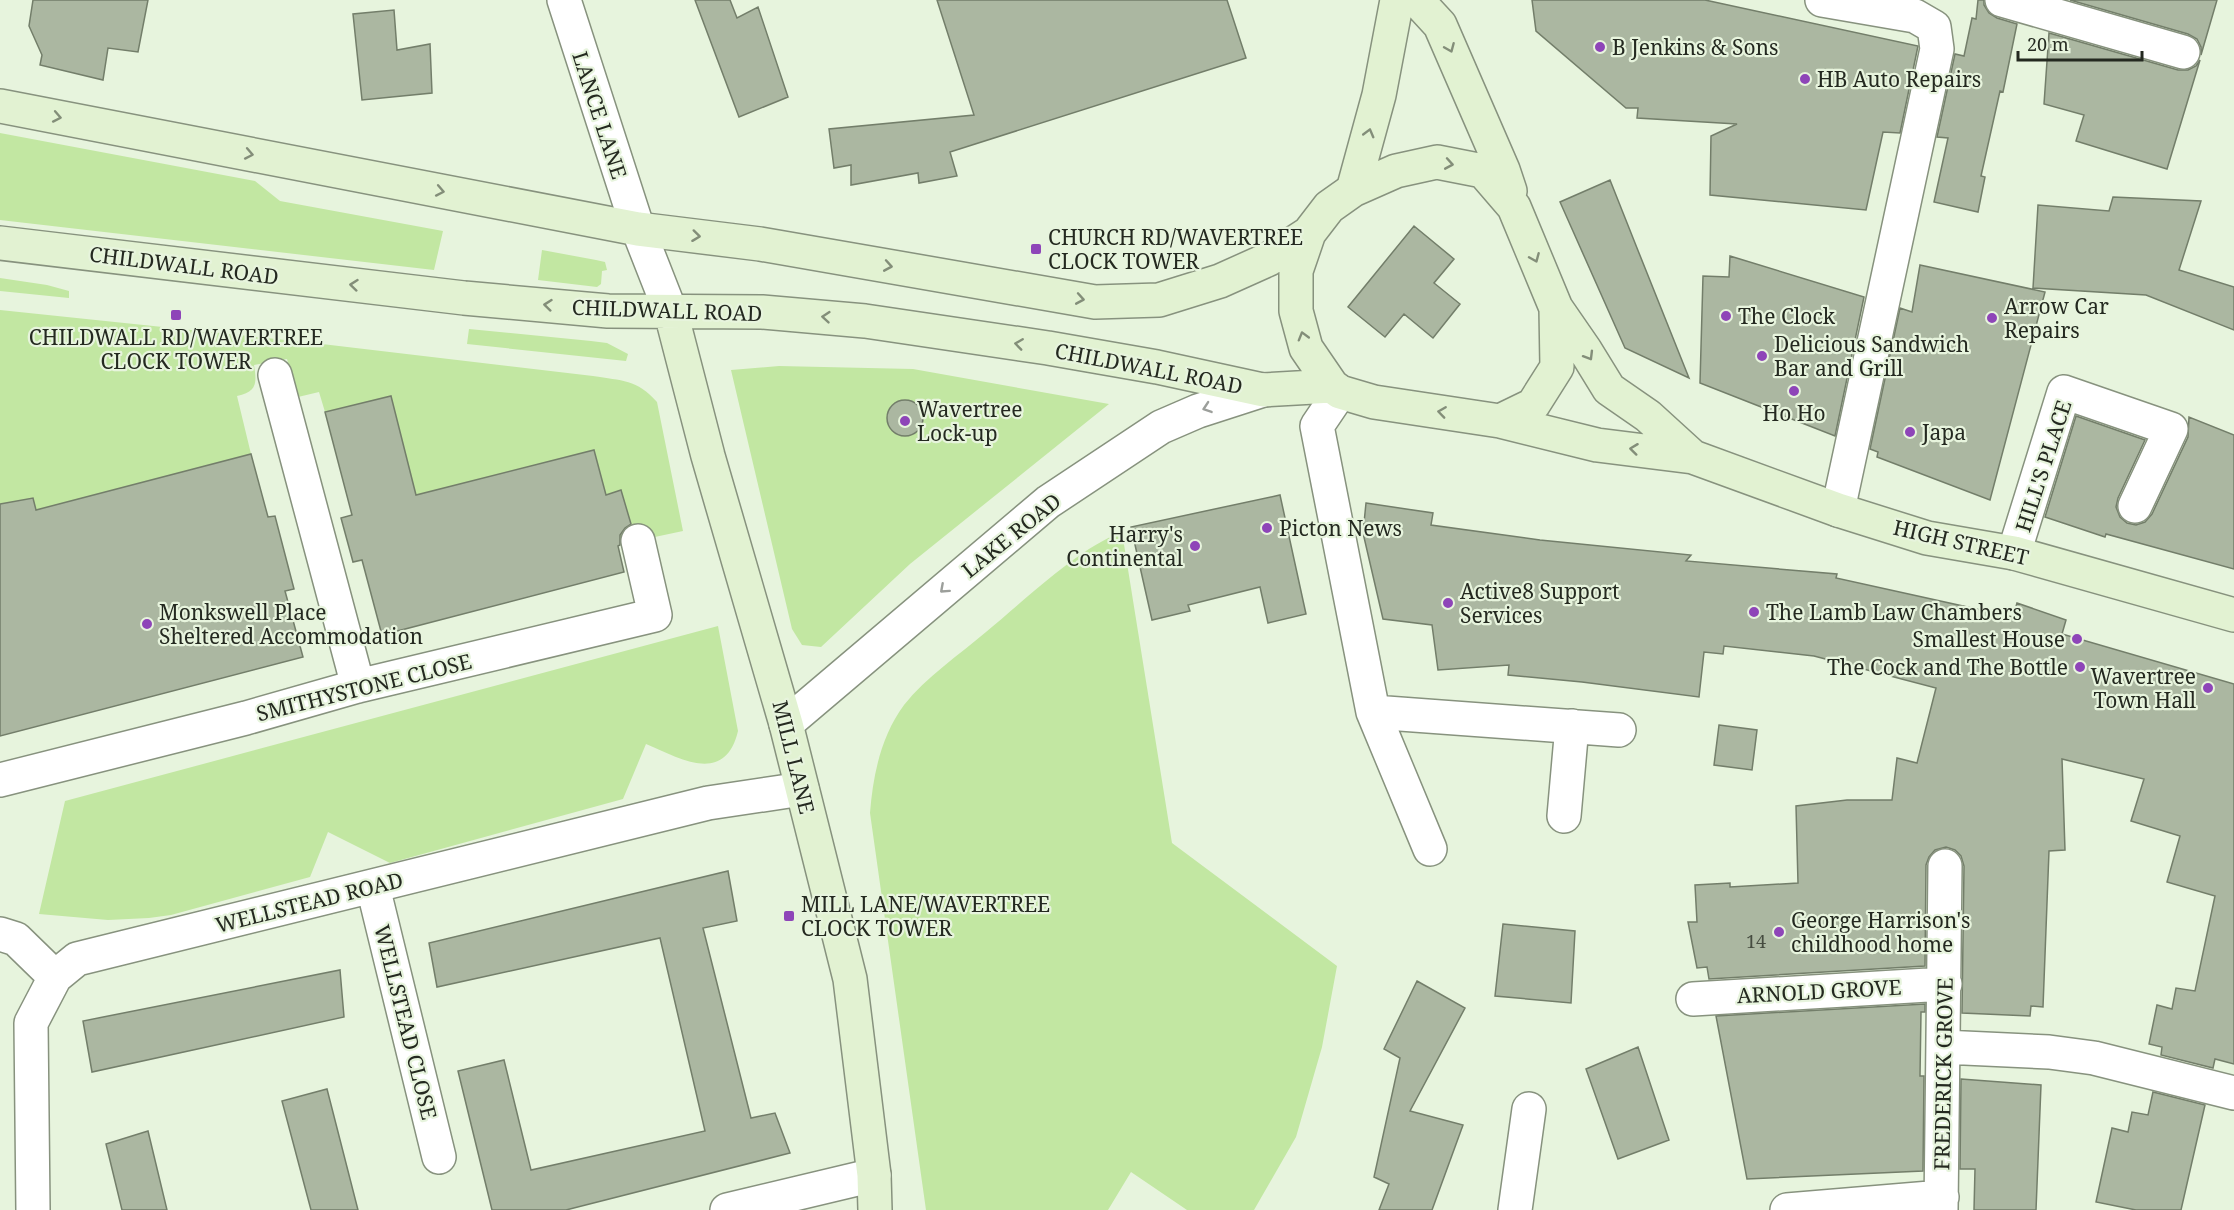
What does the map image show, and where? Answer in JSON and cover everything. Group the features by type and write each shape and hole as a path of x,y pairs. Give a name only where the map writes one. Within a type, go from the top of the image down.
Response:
{"main road":[{"path":"1353,190 1379,95 1397,0"},
{"path":"1417,0 1440,25 1503,170 1514,207 1556,308 1557,367 1533,405 1500,421"},
{"path":"0,106 638,229 760,244 1095,302 1159,300 1220,281 1269,259 1309,233"},
{"path":"1336,389 1306,348 1296,311 1296,271 1309,233 1329,207 1353,190 1396,171 1437,162 1483,171 1514,207"},
{"name":"CHILDWALL ROAD","path":"0,243 464,297 608,311 762,312 865,321 1048,348 1157,367 1263,390 1336,389 1374,402 1500,421"},
{"name":"HIGH STREET","path":"1556,308 1609,389 1648,416 1692,457"},
{"name":"MILL LANE","path":"671,313 708,456 786,724 850,979 874,1175 875,1210"},
{"name":"HIGH STREET","path":"1500,421 1597,445 1692,457 1838,510 1928,538 2014,553 2234,615"}],"street":[{"name":"LANCE LANE","path":"564,0 638,229 671,313"},
{"path":"1822,0 1918,8 1934,27 1937,49 1838,510"},
{"path":"2002,0 2183,52"},
{"path":"275,375 358,686"},
{"path":"1336,389 1317,426 1373,712 1430,849"},
{"name":"LAKE ROAD","path":"786,724 1048,502 1161,427 1198,411 1263,390"},
{"name":"HILL'S PLACE","path":"2014,553 2064,392 2171,429 2135,506"},
{"name":"SMITHYSTONE CLOSE","path":"0,780 246,718 358,686 655,615 638,541"},
{"path":"1373,712 1619,730"},
{"path":"1564,816 1572,726"},
{"name":"WELLSTEAD ROAD","path":"33,1210 31,1023 55,977 77,959 708,803 802,789"},
{"name":"FREDERICK GROVE","path":"1942,1204 1941,1094 1945,984 1945,866"},
{"name":"WELLSTEAD CLOSE","path":"373,887 439,1157"},
{"path":"0,934 16,939 55,977"},
{"name":"ARNOLD GROVE","path":"1693,999 1945,984"},
{"path":"1943,1047 2049,1052 2094,1058 2234,1093"},
{"path":"1515,1210 1529,1109"},
{"path":"727,1210 874,1175"},
{"path":"1787,1210 1942,1204"}],"green space":[{"path":"0,133 255,181 280,201 443,231 434,270 0,220"},
{"path":"542,250 605,262 607,270 602,271 601,284 597,287 538,280"},
{"path":"0,278 47,285 69,291 69,298 0,291"},
{"path":"0,310 305,342 628,382 643,389 657,402 683,531 617,545 611,523 629,518 621,491 606,495 594,450 416,495 391,396 325,412 319,392 298,397 287,359 254,365 254,386 249,392 237,396 251,454 36,510 33,498 0,504"},
{"path":"469,329 607,343 628,354 626,361 467,344"},
{"path":"779,366 913,369 1109,404 910,564 821,647 802,645 792,629 731,370"},
{"path":"1122,532 1172,843 1337,966 1322,1047 1296,1137 1254,1210 1187,1210 1131,1172 1108,1210 926,1210 870,813 873,784 880,756 896,717 922,685 1069,563 1087,550"},
{"path":"718,626 738,731 732,748 723,758 712,763 686,761 646,744 623,799 390,863 328,832 310,877 171,915 108,920 39,914 65,801"}],"building":[{"path":"33,0 148,0 138,52 108,48 103,80 40,65 42,55 29,26"},
{"path":"695,0 730,0 737,18 758,7 788,97 739,117"},
{"path":"937,0 1227,0 1246,58 950,152 957,176 919,183 918,173 851,185 851,165 834,168 829,129 974,115"},
{"path":"1532,0 1705,0 1918,46 1900,133 1883,132 1866,210 1710,195 1711,136 1737,124 1637,118 1638,108 1626,108 1536,31"},
{"path":"1978,0 1984,0 1989,13 1997,18 2017,24 2003,92 2000,91 1981,176 1985,177 1978,212 1934,202 1948,138 1937,137 1955,54 1964,56 1972,18 1976,19"},
{"path":"2070,0 2217,0 2201,55 2201,47 2197,39 2188,34"},
{"path":"394,10 397,50 430,44 432,93 362,100 353,14"},
{"path":"2049,33 2178,70 2188,70 2196,66 2200,60 2167,169 2076,141 2084,115 2044,104"},
{"path":"1610,180 1689,378 1625,348 1560,202"},
{"path":"2113,197 2201,201 2179,270 2234,287 2234,330 2146,295 2033,288 2038,205 2109,211"},
{"path":"1414,226 1454,259 1434,283 1460,304 1433,338 1404,314 1385,337 1348,307"},
{"path":"1730,256 1864,297 1835,436 1700,383 1703,276 1729,277"},
{"path":"1920,265 2045,292 1990,500 1877,457 1878,452 1870,449 1900,308 1912,312"},
{"name":"Monkswell Place Sheltered Accommodation","path":"391,396 416,495 594,450 606,495 621,490 631,524 620,535 618,546 624,572 382,635 362,560 353,562 341,518 352,515 325,412"},
{"name":"Wavertree Lock-up","path":"905,400 918,405 923,418 918,431 905,436 892,431 887,418 892,405"},
{"path":"2076,416 2145,440 2116,507 2120,517 2127,523 2136,525 2145,522 2152,514 2188,437 2189,417 2234,435 2234,569 2106,534 2105,537 2045,517"},
{"name":"Monkswell Place Sheltered Accommodation","path":"251,454 268,517 275,516 294,589 285,591 303,657 0,736 0,504 33,498 36,510"},
{"path":"1280,495 1306,614 1268,623 1260,587 1188,605 1190,611 1152,620 1131,527"},
{"path":"1366,503 1433,513 1431,525 1540,540 1691,555 1686,561 1837,574 1836,578 2013,617 2017,603 2066,620 2062,634 2234,684 2234,1064 2215,1059 2213,1068 2161,1055 2162,1047 2149,1044 2157,1005 2172,1009 2176,988 2195,991 2215,896 2167,882 2180,836 2131,821 2144,779 2062,759 2065,850 2049,851 2043,1007 2031,1006 2030,1016 1962,1013 1964,866 1961,856 1955,850 1946,847 1935,850 1926,865 1925,966 1709,979 1707,967 1697,968 1688,922 1697,922 1695,885 1730,883 1730,887 1798,883 1796,806 1847,800 1892,800 1897,758 1917,763 1936,688 1814,656 1724,646 1723,654 1704,652 1699,697 1508,675 1509,665 1438,670 1432,625 1383,619 1363,533"},
{"path":"1719,725 1757,730 1752,770 1714,765"},
{"path":"728,871 737,921 703,928 751,1118 775,1113 790,1153 566,1210 492,1210 458,1071 504,1060 531,1170 705,1131 660,938 437,987 429,943"},
{"path":"1503,924 1575,931 1571,1003 1495,996"},
{"path":"340,970 344,1017 92,1072 83,1021"},
{"path":"1417,981 1465,1008 1410,1111 1463,1125 1432,1210 1379,1210 1389,1184 1374,1177 1400,1058 1384,1049"},
{"path":"1925,1004 1925,1012 1921,1012 1920,1076 1924,1076 1923,1171 1747,1179 1716,1016"},
{"path":"1638,1047 1669,1140 1618,1159 1586,1069"},
{"path":"1961,1079 2041,1085 2036,1210 1974,1210 1975,1169 1960,1169"},
{"path":"327,1089 358,1210 311,1210 282,1101"},
{"path":"2153,1092 2205,1105 2181,1210 2136,1210 2096,1202 2112,1128 2128,1132 2132,1112 2148,1115"},
{"path":"148,1131 167,1210 122,1210 106,1144"}],"place":[{"name":"B Jenkins & Sons","path":"1600,47"},
{"name":"HB Auto Repairs","path":"1805,79"},
{"name":"CHURCH RD/WAVERTREE CLOCK TOWER","path":"1036,249"},
{"name":"CHILDWALL RD/WAVERTREE CLOCK TOWER","path":"176,315"},
{"name":"The Clock","path":"1726,316"},
{"name":"Arrow Car Repairs","path":"1992,318"},
{"name":"Delicious Sandwich Bar and Grill","path":"1762,356"},
{"name":"Ho Ho","path":"1794,391"},
{"name":"Wavertree Lock-up","path":"905,421"},
{"name":"Japa","path":"1910,432"},
{"name":"Picton News","path":"1267,528"},
{"name":"Harry's Continental","path":"1195,546"},
{"name":"Active8 Support Services","path":"1448,603"},
{"name":"The Lamb Law Chambers","path":"1754,612"},
{"name":"Monkswell Place Sheltered Accommodation","path":"147,624"},
{"name":"Smallest House","path":"2077,639"},
{"name":"The Cock and The Bottle","path":"2080,667"},
{"name":"Wavertree Town Hall","path":"2208,688"},
{"name":"MILL LANE/WAVERTREE CLOCK TOWER","path":"789,916"},
{"name":"George Harrison's childhood home","path":"1779,932"}]}
